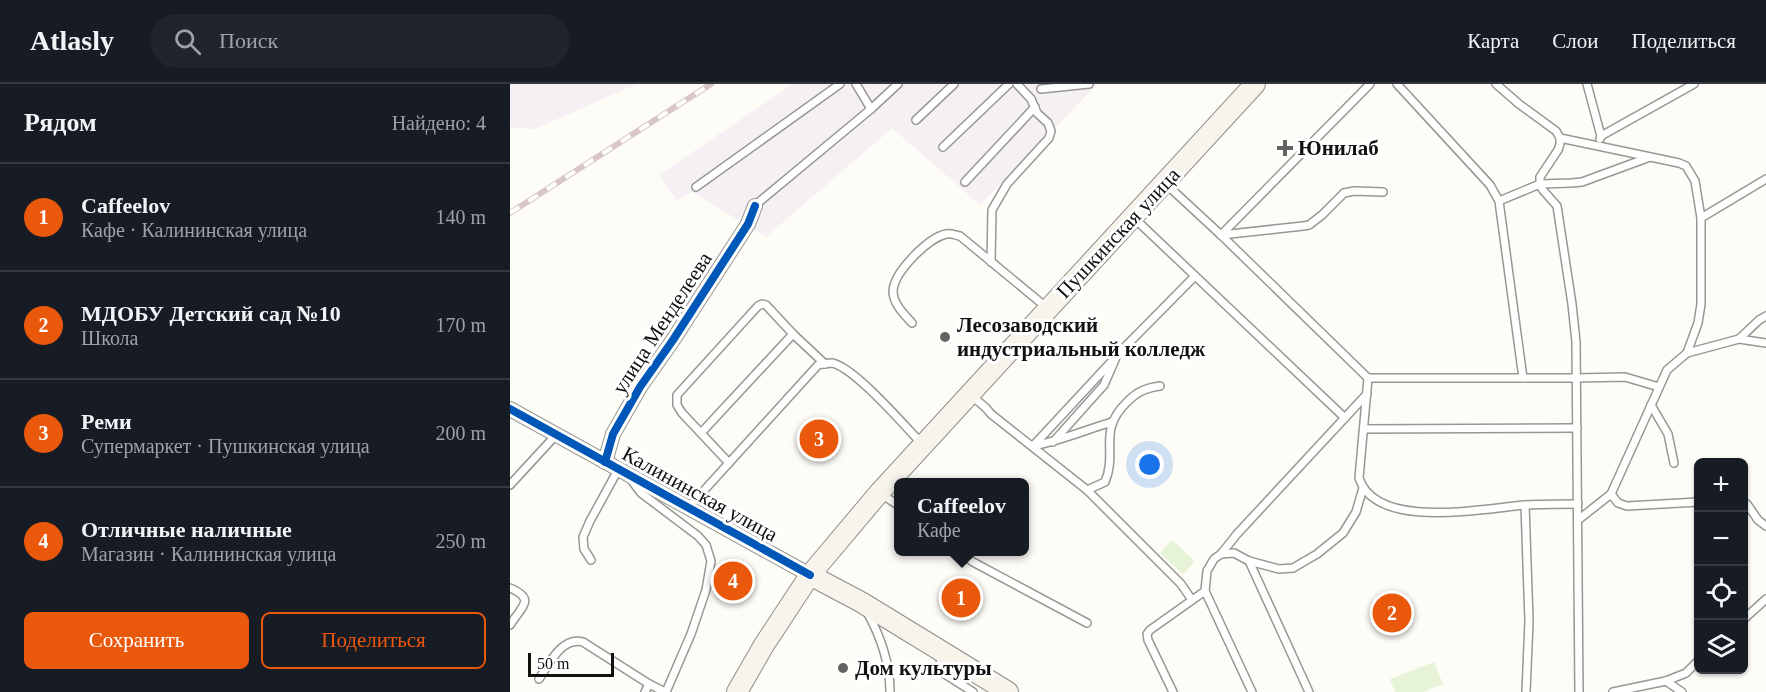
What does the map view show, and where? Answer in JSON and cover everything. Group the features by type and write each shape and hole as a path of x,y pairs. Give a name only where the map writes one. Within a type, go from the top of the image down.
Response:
{"main road":[{"name":"Пушкинская улица","path":"737,692 764,645 810,575 879,492 1255,84"},
{"name":"Калининская улица","path":"810,575 861,602 1008,692"}],"street":[{"name":"улица Менделеева","path":"604,462 612,434 640,387 748,224 750,210"},
{"name":"Калининская улица","path":"510,409 810,575"}],"lane":[{"path":"696,187 840,84"},
{"path":"856,84 871,109"},
{"path":"750,210 898,84"},
{"path":"916,120 954,84"},
{"path":"943,147 1009,84"},
{"path":"991,262 992,210 1007,184 1050,138 1051,131 1048,123 1017,84"},
{"path":"1031,99 1044,87 1089,84"},
{"path":"1221,235 1370,84"},
{"path":"1396,84 1490,185 1499,201 1522,378"},
{"path":"1496,84 1519,104 1556,130 1560,138 1557,150 1540,177 1540,184 1557,206 1576,342 1579,692"},
{"path":"1587,84 1601,136 1599,145"},
{"path":"1601,136 1694,84"},
{"path":"965,183 1035,107"},
{"path":"1560,138 1679,163 1686,166 1690,172 1695,181 1701,219 1701,304 1698,323 1687,353"},
{"path":"1499,201 1540,184 1582,182 1651,157"},
{"path":"1701,219 1766,179"},
{"path":"1164,182 1368,378 1625,378 1659,387"},
{"path":"1221,235 1304,226 1322,215 1344,193 1383,192"},
{"path":"1132,216 1346,418"},
{"path":"912,323 895,302 893,292 895,282 911,259 936,238 949,233 960,236 1048,308"},
{"path":"1033,446 1195,276"},
{"path":"729,463 679,409 676,400 677,395 758,306 766,305 825,364"},
{"path":"1739,339 1766,316"},
{"path":"701,433 793,334"},
{"path":"1578,520 1611,494 1667,370 1687,353 1739,339 1766,343"},
{"path":"1053,442 1104,385 1118,355"},
{"path":"688,508 818,365 832,363 846,369 922,444"},
{"path":"1368,378 1359,478 1363,488 1382,504 1420,512 1578,504"},
{"path":"1088,490 1105,482 1110,471 1109,438 1112,422 1120,408 1136,393 1147,387 1160,386"},
{"path":"1252,692 1204,591 1207,571 1214,559 1368,393"},
{"path":"970,394 991,414 1088,490 1180,584 1192,600"},
{"path":"1651,405 1668,434 1674,463"},
{"path":"1033,446 1053,442 1112,422"},
{"path":"1364,429 1577,428"},
{"path":"510,485 556,435"},
{"path":"539,679 559,650 569,642 577,640 666,692 691,634 706,590 711,561 706,545 698,536 641,493 622,472 590,521 583,537 584,549 591,560"},
{"path":"1221,554 1234,553 1250,561 1279,569 1293,568 1317,554 1343,533 1356,512 1363,488"},
{"path":"879,492 894,502"},
{"path":"1611,494 1618,503 1627,506 1694,502"},
{"path":"1525,505 1529,621 1526,692"},
{"path":"1748,505 1758,520 1766,526"},
{"path":"965,556 1087,623"},
{"path":"1250,561 1309,692"},
{"path":"510,588 522,593 525,603 510,624"},
{"path":"1173,692 1148,640 1148,634 1150,630 1204,591"},
{"path":"1748,614 1766,598"},
{"path":"861,602 881,640 890,675 890,692"},
{"path":"944,654 940,663 940,671 973,692"},
{"path":"1613,692 1666,681 1686,673 1694,665"},
{"path":"1666,681 1682,692"},
{"path":"645,692 649,684"}],"shaded area":[{"path":"510,84 637,84 535,129 510,127"},
{"path":"793,84 1098,84 980,205 892,128 766,237 692,192 677,200 659,175"}],"green space":[{"path":"1172,540 1195,561 1183,574 1160,553"},
{"path":"1434,662 1443,684 1423,692 1395,692 1390,679"}],"railway":[{"path":"510,213 711,84"}],"cycle path":[{"path":"605,462 613,434 640,387 748,224 755,206"},
{"path":"510,409 810,575"}],"place":[{"name":"Юнилаб","path":"1285,148"},
{"name":"Лесозаводский индустриальный колледж","path":"945,337"},
{"name":"Реми","path":"819,439"},
{"name":"Отличные наличные","path":"733,581"},
{"name":"Caffeelov","path":"961,598"},
{"name":"МДОБУ Детский сад №10","path":"1392,613"},
{"name":"Дом культуры","path":"843,668"}]}
